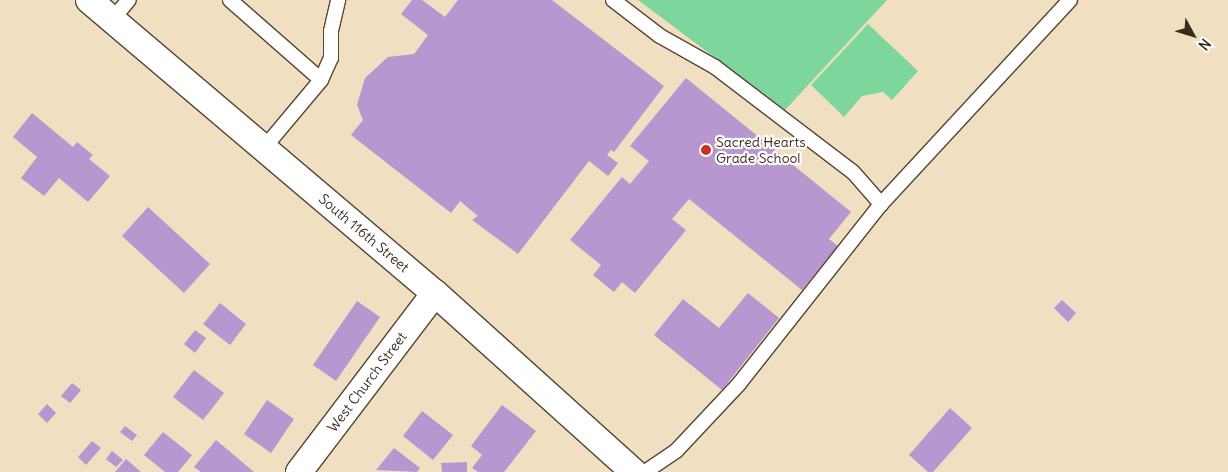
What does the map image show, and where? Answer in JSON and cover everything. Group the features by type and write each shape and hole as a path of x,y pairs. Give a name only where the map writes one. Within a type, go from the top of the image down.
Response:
{"street":[{"name":"South 116th Street","path":"89,0 435,293 634,472"},
{"name":"West Church Street","path":"299,472 435,293"}],"lane":[{"path":"112,20 129,0"},
{"path":"230,0 321,80"},
{"path":"264,148 321,80 331,58 330,31 338,0"},
{"path":"613,0 660,36 715,67 853,172 881,204"},
{"path":"645,472 676,451 739,384 881,204 1070,0"}],"green space":[{"path":"638,0 887,0 785,110"},
{"path":"868,24 918,71 892,100 883,92 862,96 844,117 811,85"}],"building":[{"path":"412,0 422,0 445,17 458,0 552,0 664,86 614,152 611,150 607,155 618,163 608,176 589,161 518,254 472,220 478,216 460,201 451,213 351,135 363,120 357,105 365,78 388,57 414,54 428,35 401,14"},
{"path":"686,78 851,212 829,239 838,246 802,290 689,199 672,219 686,230 635,293 622,282 614,292 593,275 601,265 570,240 622,177 630,184 649,161 630,146"},
{"path":"32,113 73,147 77,142 93,155 89,159 110,176 88,202 59,178 44,196 21,178 37,157 13,137"},
{"path":"148,207 210,264 184,293 122,236"},
{"path":"748,293 779,318 722,390 654,335 683,299 719,328"},
{"path":"1062,300 1076,313 1068,322 1054,308"},
{"path":"357,301 380,317 336,381 313,365"},
{"path":"220,303 246,324 230,345 203,324"},
{"path":"195,330 206,338 195,353 184,344"},
{"path":"194,370 224,393 203,420 173,397"},
{"path":"72,383 81,390 70,403 61,396"},
{"path":"267,400 294,419 271,453 244,434"},
{"path":"47,404 56,413 47,423 38,414"},
{"path":"502,405 536,431 504,472 478,472 472,468 482,455 471,446"},
{"path":"950,408 972,428 933,472 928,472 909,455"},
{"path":"422,411 453,435 433,460 403,436"},
{"path":"125,426 137,435 132,441 120,432"},
{"path":"163,432 192,455 178,472 165,472 144,455"},
{"path":"216,440 254,472 201,472 194,467"},
{"path":"92,441 101,448 86,465 78,457"},
{"path":"394,448 420,468 417,472 376,470"},
{"path":"112,451 123,460 116,467 106,459"},
{"path":"126,459 141,472 115,472"},
{"path":"467,462 467,472 442,472 441,463"}],"place":[{"name":"Sacred Hearts Grade School","path":"706,150"}]}
